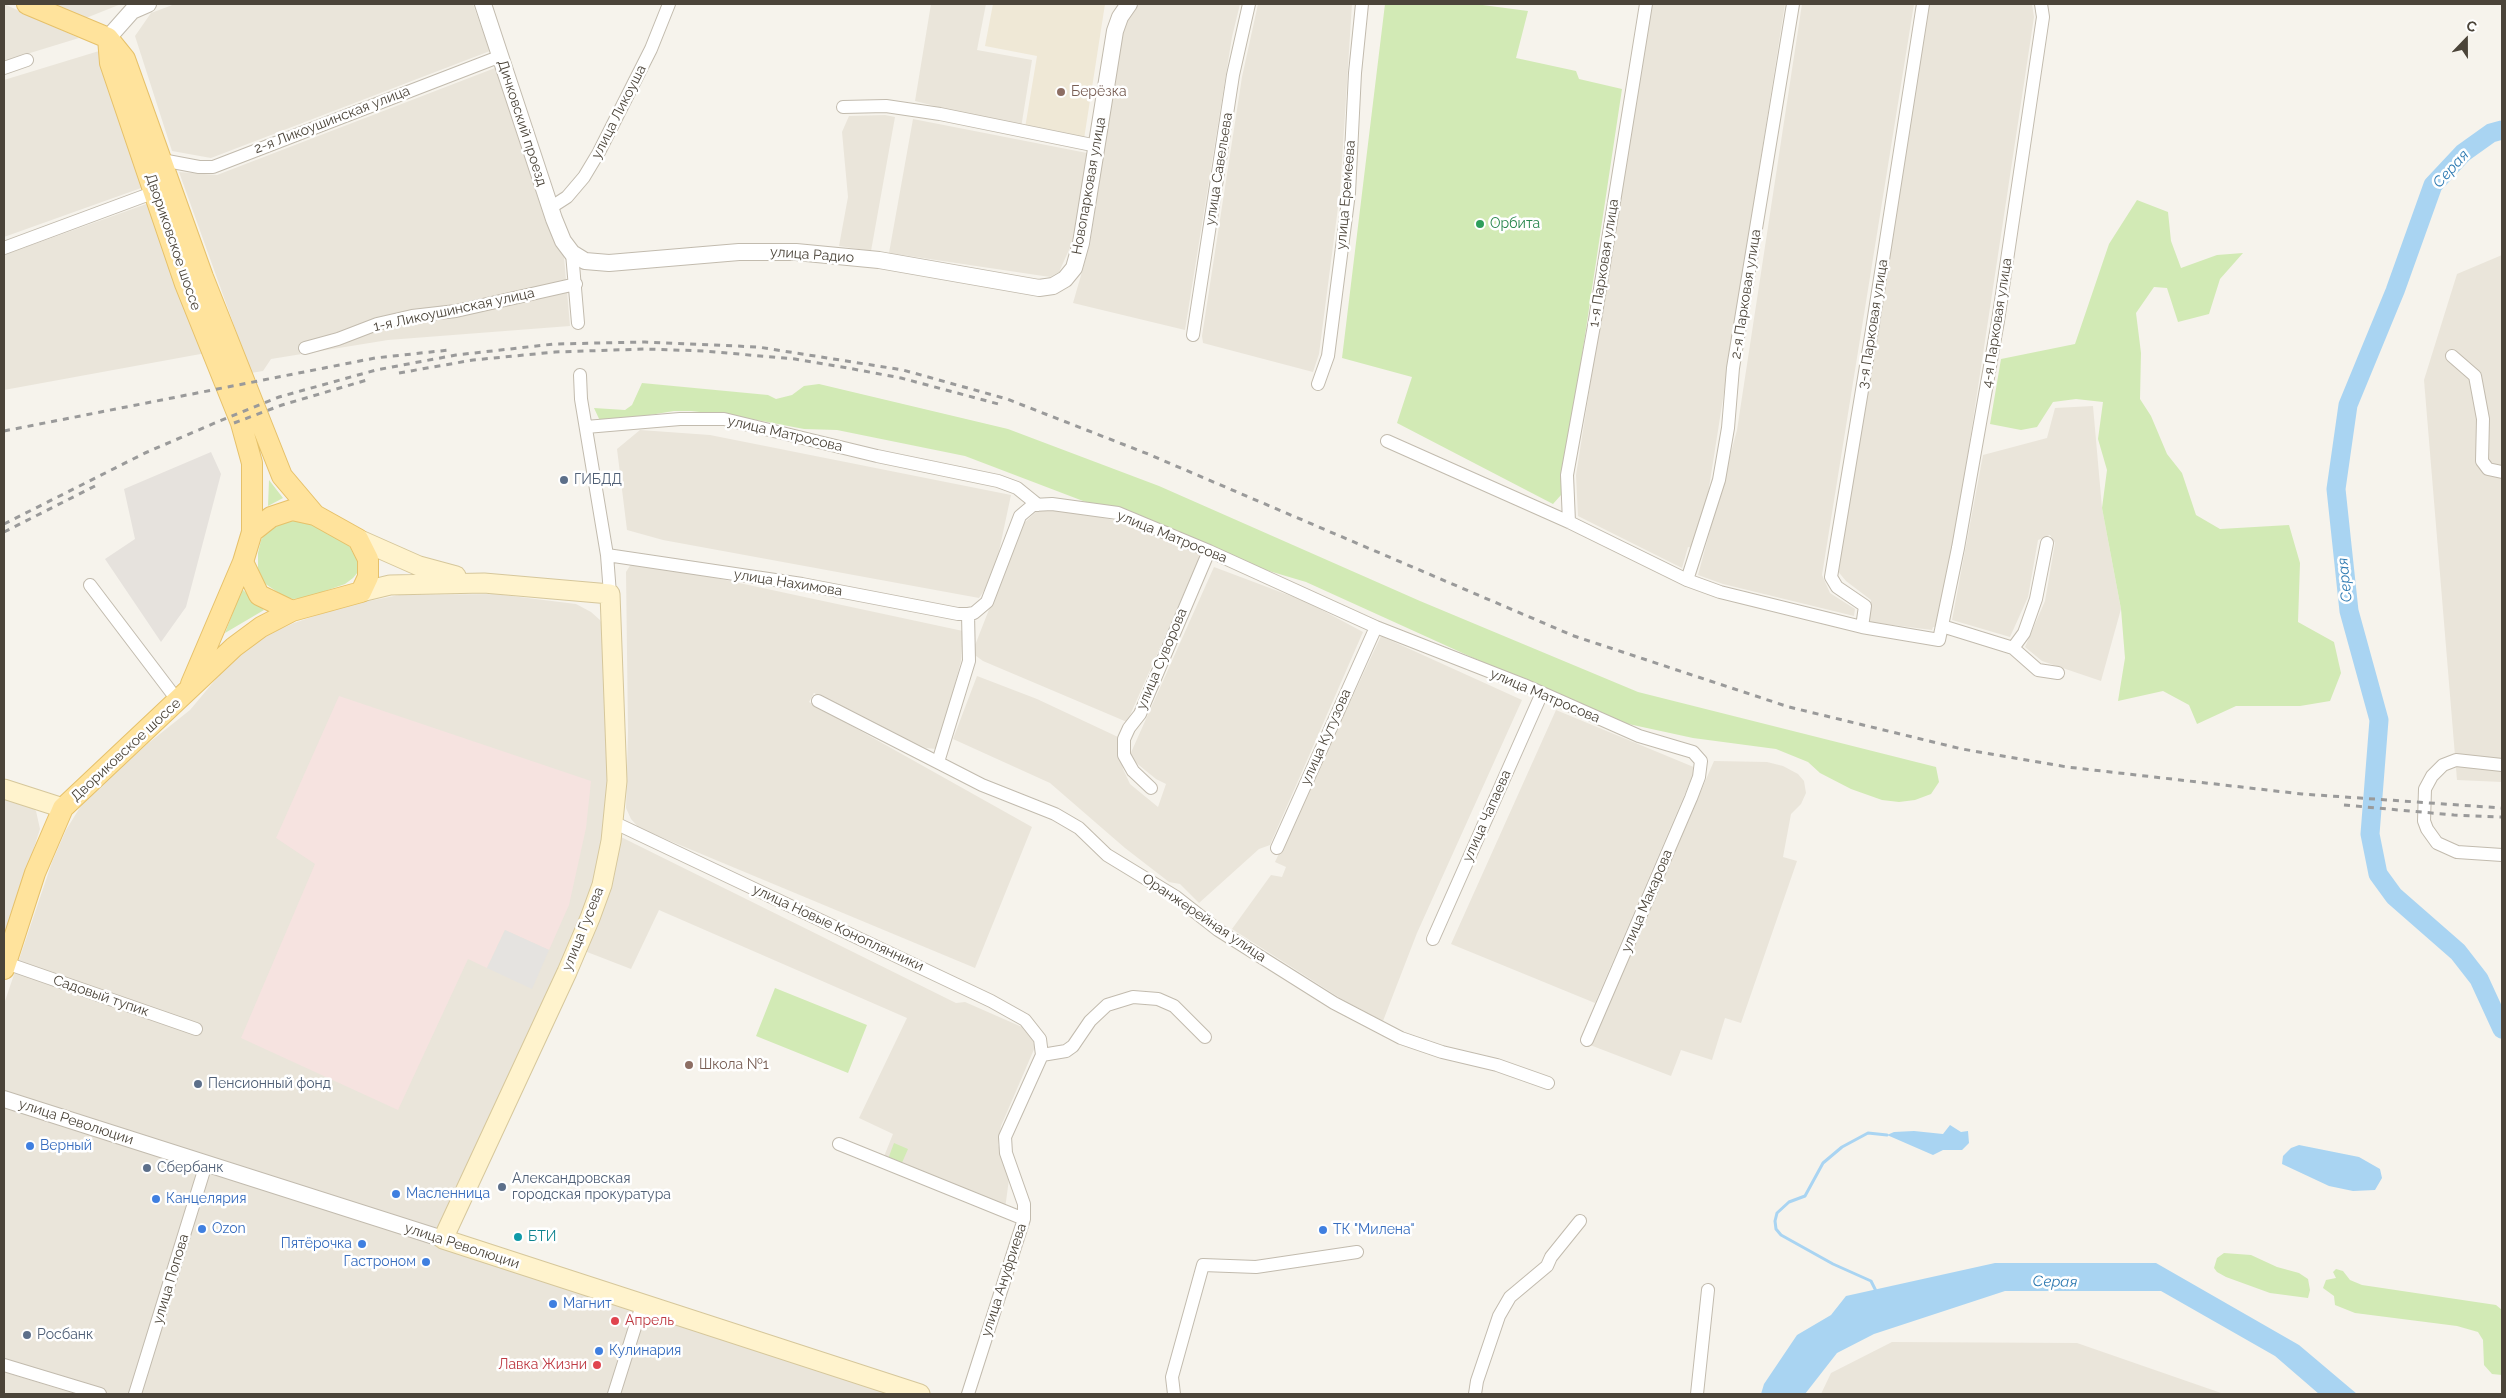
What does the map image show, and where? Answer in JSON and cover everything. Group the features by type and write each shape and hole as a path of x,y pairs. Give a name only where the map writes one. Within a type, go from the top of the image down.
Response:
{"main road":[{"path":"27,4 108,38 125,59 203,277 282,476 315,515"},
{"name":"Двориковское шоссе","path":"108,38 110,63 186,284 241,424 252,464 252,532"},
{"path":"183,697 243,562 252,532 271,518 292,510 315,515 387,554 419,566 484,583"},
{"path":"358,539 368,559 368,578 361,592"},
{"path":"243,562 259,595 292,612 390,585 484,583 610,594"},
{"name":"улица Гусева","path":"443,1240 590,918 602,885 613,822 617,781 610,594"},
{"name":"Двориковское шоссе","path":"63,808 234,647 261,627 292,612"},
{"path":"4,789 63,808 35,873 5,966"},
{"name":"улица Революции","path":"443,1240 920,1394"}],"street":[{"path":"108,38 132,11 148,4"},
{"name":"Дичковский проезд","path":"483,4 550,208 568,247"},
{"name":"улица Ликоуша","path":"550,208 567,197 584,177 599,152 651,49 670,4"},
{"name":"Новопарковая улица","path":"1065,279 1074,268 1081,242 1115,30 1120,17 1129,4"},
{"name":"улица Савельева","path":"1193,335 1233,75 1249,4"},
{"name":"улица Еремеева","path":"1318,384 1328,356 1349,193 1354,73 1362,4"},
{"name":"1-я Парковая улица","path":"1569,522 1567,475 1595,320 1646,4"},
{"name":"2-я Парковая улица","path":"1687,580 1720,472 1728,428 1733,368 1793,4"},
{"name":"3-я Парковая улица","path":"1862,627 1864,606 1837,588 1831,576 1923,4"},
{"name":"4-я Парковая улица","path":"1862,627 1939,640 1958,548 1998,321 2043,17 2041,4"},
{"name":"2-я Ликоушинская улица","path":"162,160 199,167 213,167 501,56"},
{"path":"4,68 27,60"},
{"path":"843,107 886,106 940,114 1097,146"},
{"path":"4,248 155,192"},
{"path":"568,247 576,284 578,323"},
{"name":"улица Радио","path":"568,247 585,261 610,263 739,252 796,252 879,260 1039,288 1053,286 1065,279"},
{"name":"1-я Ликоушинская улица","path":"305,348 338,339 377,324 412,316 456,311 576,284"},
{"path":"2452,356 2475,376 2483,418 2482,461 2488,469 2502,472"},
{"path":"580,375 581,399 607,555 610,594"},
{"name":"улица Матросова","path":"586,427 680,419 724,419 878,456 998,481 1017,488 1038,505 1052,504 1118,513 1209,551 1376,627 1542,693 1639,736 1694,752 1701,761"},
{"path":"1387,441 1569,522 1687,580 1720,592 1862,627"},
{"path":"938,762 969,661 968,614 974,613 987,602 1020,516 1033,505 1038,505"},
{"path":"2013,648 2024,633 2036,599 2046,543"},
{"name":"улица Суворова","path":"1151,788 1133,771 1124,755 1124,739 1129,728 1140,714 1209,551"},
{"name":"улица Нахимова","path":"607,555 802,584 958,614 968,614"},
{"path":"90,585 183,697"},
{"path":"1942,626 2013,648 2038,670 2058,672"},
{"name":"улица Кутузова","path":"1277,848 1376,627"},
{"name":"улица Чапаева","path":"1433,939 1542,693"},
{"name":"Оранжерейная улица","path":"818,701 982,785 1055,814 1079,828 1107,855 1176,897 1218,930 1334,1003 1401,1038 1442,1052 1497,1065 1548,1083"},
{"path":"2502,765 2456,760 2443,765 2432,776 2426,789 2424,820 2427,829 2436,843 2457,852 2502,855"},
{"name":"улица Макарова","path":"1587,1040 1691,798 1699,777 1701,761"},
{"name":"улица Новые Коноплянники","path":"613,822 991,1001 1025,1020 1040,1038 1042,1055"},
{"name":"Садовый тупик","path":"5,966 196,1029"},
{"path":"1042,1055 1066,1051 1073,1046 1090,1021 1107,1005 1133,997 1158,999 1174,1006 1205,1037"},
{"name":"улица Ануфриева","path":"968,1394 1024,1219 1024,1204 1006,1153 1005,1137 1042,1055"},
{"name":"улица Революции","path":"4,1099 443,1240"},
{"path":"839,1144 1024,1219"},
{"name":"улица Попова","path":"135,1394 206,1164"},
{"path":"1475,1394 1499,1316 1510,1297 1547,1266 1551,1257 1580,1221"},
{"path":"1174,1394 1172,1377 1202,1265 1256,1266 1357,1252"},
{"path":"1698,1394 1708,1290"},
{"path":"614,1394 642,1305"},
{"path":"4,1365 100,1394"}],"shaded area":[{"path":"4,4 79,38 4,61"},
{"path":"51,4 121,4 86,18"},
{"path":"175,4 473,4 490,51 211,158 172,151 135,36 151,13"},
{"path":"931,4 986,4 977,50 1032,60 1021,128 915,101"},
{"name":"Берёзка","path":"993,4 1105,4 1084,139 1025,128 1037,56 985,46"},
{"path":"1137,4 1240,4 1232,37 1185,330 1073,303 1090,244 1121,31"},
{"path":"1258,4 1352,4 1340,192 1319,354 1313,372 1203,343 1202,336 1242,77"},
{"path":"1650,4 1785,4 1708,494 1695,549 1688,547 1682,568 1578,516 1576,475"},
{"path":"1802,4 1914,4 1822,575 1830,593 1855,609 1854,616 1723,584 1698,575 1737,430"},
{"path":"1929,4 2032,4 2034,17 1955,539 1935,627 1932,630 1869,622 1871,600 1846,581 1836,569 1881,312"},
{"path":"99,51 144,187 4,237 4,80"},
{"path":"495,68 546,222 564,257 570,326 388,340 271,359 263,371 251,373 179,172 217,175"},
{"path":"885,115 895,117 871,251 839,246 848,197 842,132 849,116"},
{"path":"913,119 1087,153 1073,241 1059,272 1050,277 889,253"},
{"path":"149,203 206,353 4,390 4,255"},
{"path":"2502,255 2502,782 2457,780 2424,380 2457,274"},
{"path":"2093,406 2102,508 2121,609 2101,681 2042,661 2025,647 2045,601 2055,543 2050,535 2038,540 2028,597 2010,637 1952,620 1983,455 2047,438 2055,408"},
{"path":"640,430 710,435 1011,495 998,556 985,589 979,598 663,540 627,530 617,449"},
{"path":"211,452 221,474 186,607 161,642 105,559 135,539 124,489"},
{"path":"1040,508 1071,510 1121,522 1201,555 1127,722 983,661 972,653 1022,525"},
{"path":"631,564 688,572 963,631 961,661 942,734 936,749 926,748 899,736 814,693 809,702 1032,827 975,968 639,828 631,819 626,808 628,731 626,572"},
{"path":"1214,567 1307,602 1363,632 1270,845 1259,849 1199,903 1180,884 1169,882 1125,848 1050,783 953,739 977,676 1037,699 1118,737 1123,769 1130,784 1158,807 1166,784 1156,779 1129,757"},
{"path":"495,594 576,604 591,612 600,620 606,635 610,754 605,818 598,863 585,915 442,1224 435,1229 4,1092 4,1004 52,862 66,830 82,804 146,745 190,710 236,655 258,639 294,623 344,606 399,595"},
{"path":"1381,636 1522,700 1417,933 1383,1021 1343,1000 1232,929 1271,875 1282,877 1286,867 1275,862"},
{"path":"339,696 591,781 586,828 569,905 549,950 505,930 487,968 468,959 398,1110 241,1038 315,864 276,838"},
{"path":"1556,710 1696,768 1595,1003 1451,944"},
{"path":"1714,761 1767,762 1783,766 1798,774 1804,781 1806,793 1801,804 1791,814 1783,857 1797,861 1741,1023 1725,1018 1712,1060 1681,1050 1671,1076 1590,1045"},
{"path":"4,795 29,805 36,811 40,829 4,942"},
{"path":"621,837 956,1003 965,1002 1022,1027 1031,1036 1035,1047 1001,1126 998,1144 1009,1179 1005,1209 883,1159 893,1134 859,1118 907,1018 659,910 631,969 582,950 610,877"},
{"path":"505,930 549,950 532,989 487,968"},
{"path":"4,1105 900,1394 110,1394 4,1361"},
{"path":"1892,1342 2077,1343 2224,1394 1821,1394 1831,1373"},
{"path":"4,1372 76,1394 4,1394"}],"green space":[{"name":"Орбита","path":"1385,4 1475,4 1528,11 1516,58 1576,71 1579,79 1622,89 1561,495 1553,504 1397,423 1412,377 1342,358"},
{"path":"2137,200 2168,212 2171,241 2181,268 2217,255 2243,253 2220,279 2209,314 2178,322 2167,288 2154,287 2136,313 2141,353 2140,399 2151,416 2167,454 2182,473 2196,515 2220,529 2289,525 2300,563 2298,622 2334,642 2341,673 2330,701 2300,706 2236,706 2197,724 2189,705 2163,691 2118,701 2125,658 2121,609 2102,508 2107,470 2098,439 2103,402 2076,399 2053,402 2037,427 2021,430 1990,424 2001,359 2075,344 2109,244"},
{"path":"642,383 768,395 776,399 792,395 804,386 819,384 1008,429 1159,486 1420,601 1638,692 1936,767 1939,782 1931,794 1915,800 1899,802 1882,800 1851,789 1820,773 1808,762 1776,749 1693,738 1610,720 1306,582 1259,568 965,456 837,430 804,429 736,416 691,411 674,411 601,423 594,408 625,410 632,405"},
{"path":"269,480 283,498 268,506"},
{"path":"292,519 313,523 339,537 350,547 359,564 358,572 353,578 345,584 305,598 293,599 285,597 264,583 258,568 258,553 261,540 269,529 280,522"},
{"path":"242,589 264,610 225,633"},
{"path":"775,988 867,1025 848,1073 756,1036"},
{"path":"894,1143 908,1149 901,1165 888,1159"},
{"path":"2224,1253 2251,1255 2277,1267 2299,1273 2308,1279 2310,1290 2308,1298 2270,1293 2226,1277 2214,1268 2217,1258"},
{"path":"2336,1269 2343,1271 2350,1280 2362,1285 2496,1305 2502,1310 2502,1375 2492,1374 2484,1365 2483,1340 2478,1332 2457,1326 2355,1313 2335,1305 2334,1296 2323,1288 2326,1280 2336,1278 2333,1272"}],"water":[{"path":"1950,1125 1961,1132 1968,1131 1969,1143 1962,1150 1943,1150 1933,1155 1887,1135 1894,1132 1914,1131 1943,1134"},
{"path":"2299,1145 2359,1157 2380,1169 2382,1178 2375,1190 2353,1191 2329,1186 2282,1164 2283,1156 2291,1148"},
{"path":"1995,1263 2156,1263 2299,1345 2357,1394 2319,1394 2275,1356 2161,1291 2005,1291 1874,1334 1837,1353 1805,1394 1761,1394 1764,1384 1797,1335 1831,1315 1846,1296"}],"waterway":[{"name":"Серая","path":"2502,130 2491,133 2463,153 2433,185 2395,291 2348,405 2336,489 2349,611 2379,720 2370,834 2378,874 2394,896 2458,952 2479,979 2502,1029"},
{"path":"1877,1293 1871,1281 1833,1264 1781,1235 1776,1229 1775,1221 1777,1213 1789,1202 1805,1196 1823,1163 1842,1147 1868,1133 1887,1135"}],"railway":[{"path":"4,524 145,453 217,422 279,397 376,370 456,355 554,344 645,342 758,347 903,370 1007,399 1148,454 1574,636 1789,707 1962,749 2067,767 2302,794 2502,808"},
{"path":"399,373 473,360 555,352 645,349 704,351 795,359 848,368 901,378 1002,405"},
{"path":"4,431 375,358 449,350"},
{"path":"234,423 282,405 367,380"},
{"path":"4,532 95,486"},
{"path":"2344,805 2454,815 2502,817"}],"place":[{"name":"Берёзка","path":"1061,92"},
{"name":"Орбита","path":"1480,224"},
{"name":"ГИБДД","path":"564,480"},
{"name":"Школа №1","path":"689,1065"},
{"name":"Пенсионный фонд","path":"198,1084"},
{"name":"Верный","path":"30,1146"},
{"name":"Сбербанк","path":"147,1168"},
{"name":"Александровская городская прокуратура","path":"502,1187"},
{"name":"Масленница","path":"396,1194"},
{"name":"Канцелярия","path":"156,1199"},
{"name":"Ozon","path":"202,1229"},
{"name":"ТК \"Милена\"","path":"1323,1230"},
{"name":"БТИ","path":"518,1237"},
{"name":"Пятёрочка","path":"362,1244"},
{"name":"Гастроном","path":"426,1262"},
{"name":"Магнит","path":"553,1304"},
{"name":"Апрель","path":"615,1321"},
{"name":"Росбанк","path":"27,1335"},
{"name":"Кулинария","path":"599,1351"},
{"name":"Лавка Жизни","path":"597,1365"}]}
